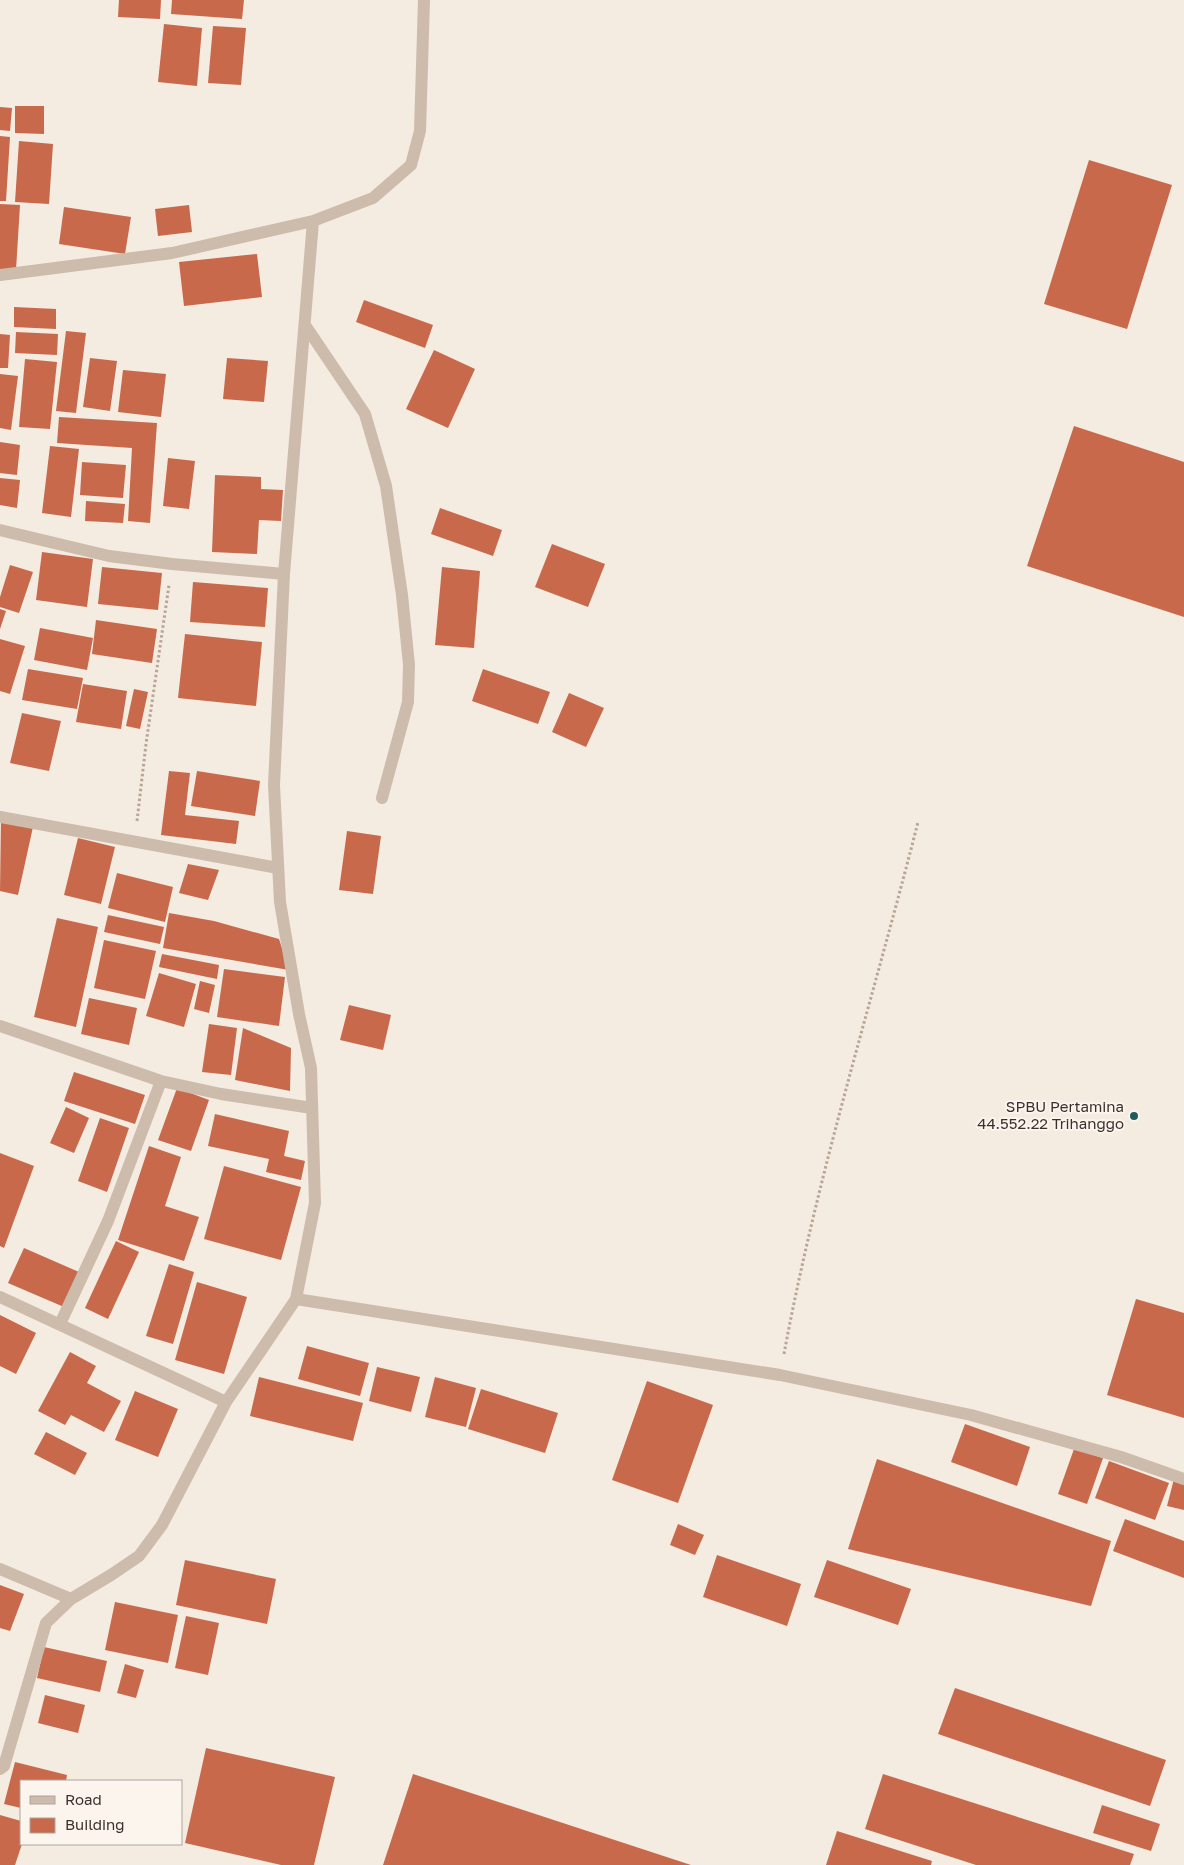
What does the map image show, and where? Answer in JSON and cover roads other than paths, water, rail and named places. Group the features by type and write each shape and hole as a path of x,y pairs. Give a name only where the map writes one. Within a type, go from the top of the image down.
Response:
{"street":[{"path":"0,276 172,253 313,221 372,198 411,165 420,131 424,0"},
{"path":"0,1770 4,1766 46,1623 71,1598 139,1556 162,1525 226,1402 296,1299 315,1203 311,1068 299,1014 280,902 274,785 284,574 313,221"},
{"path":"305,325 365,414 386,486 402,595 409,665 408,702 382,798"},
{"path":"0,530 109,556 172,564 284,574"},
{"path":"0,817 278,868"},
{"path":"0,1026 161,1082 221,1094 312,1108"},
{"path":"60,1324 111,1213 161,1082"},
{"path":"0,1296 226,1402"},
{"path":"296,1299 780,1375 971,1415 1122,1457 1184,1479"},
{"path":"0,1569 71,1598"}],"place":[{"name":"SPBU Pertamina 44.552.22 Trihanggo","path":"1134,1116"}]}
